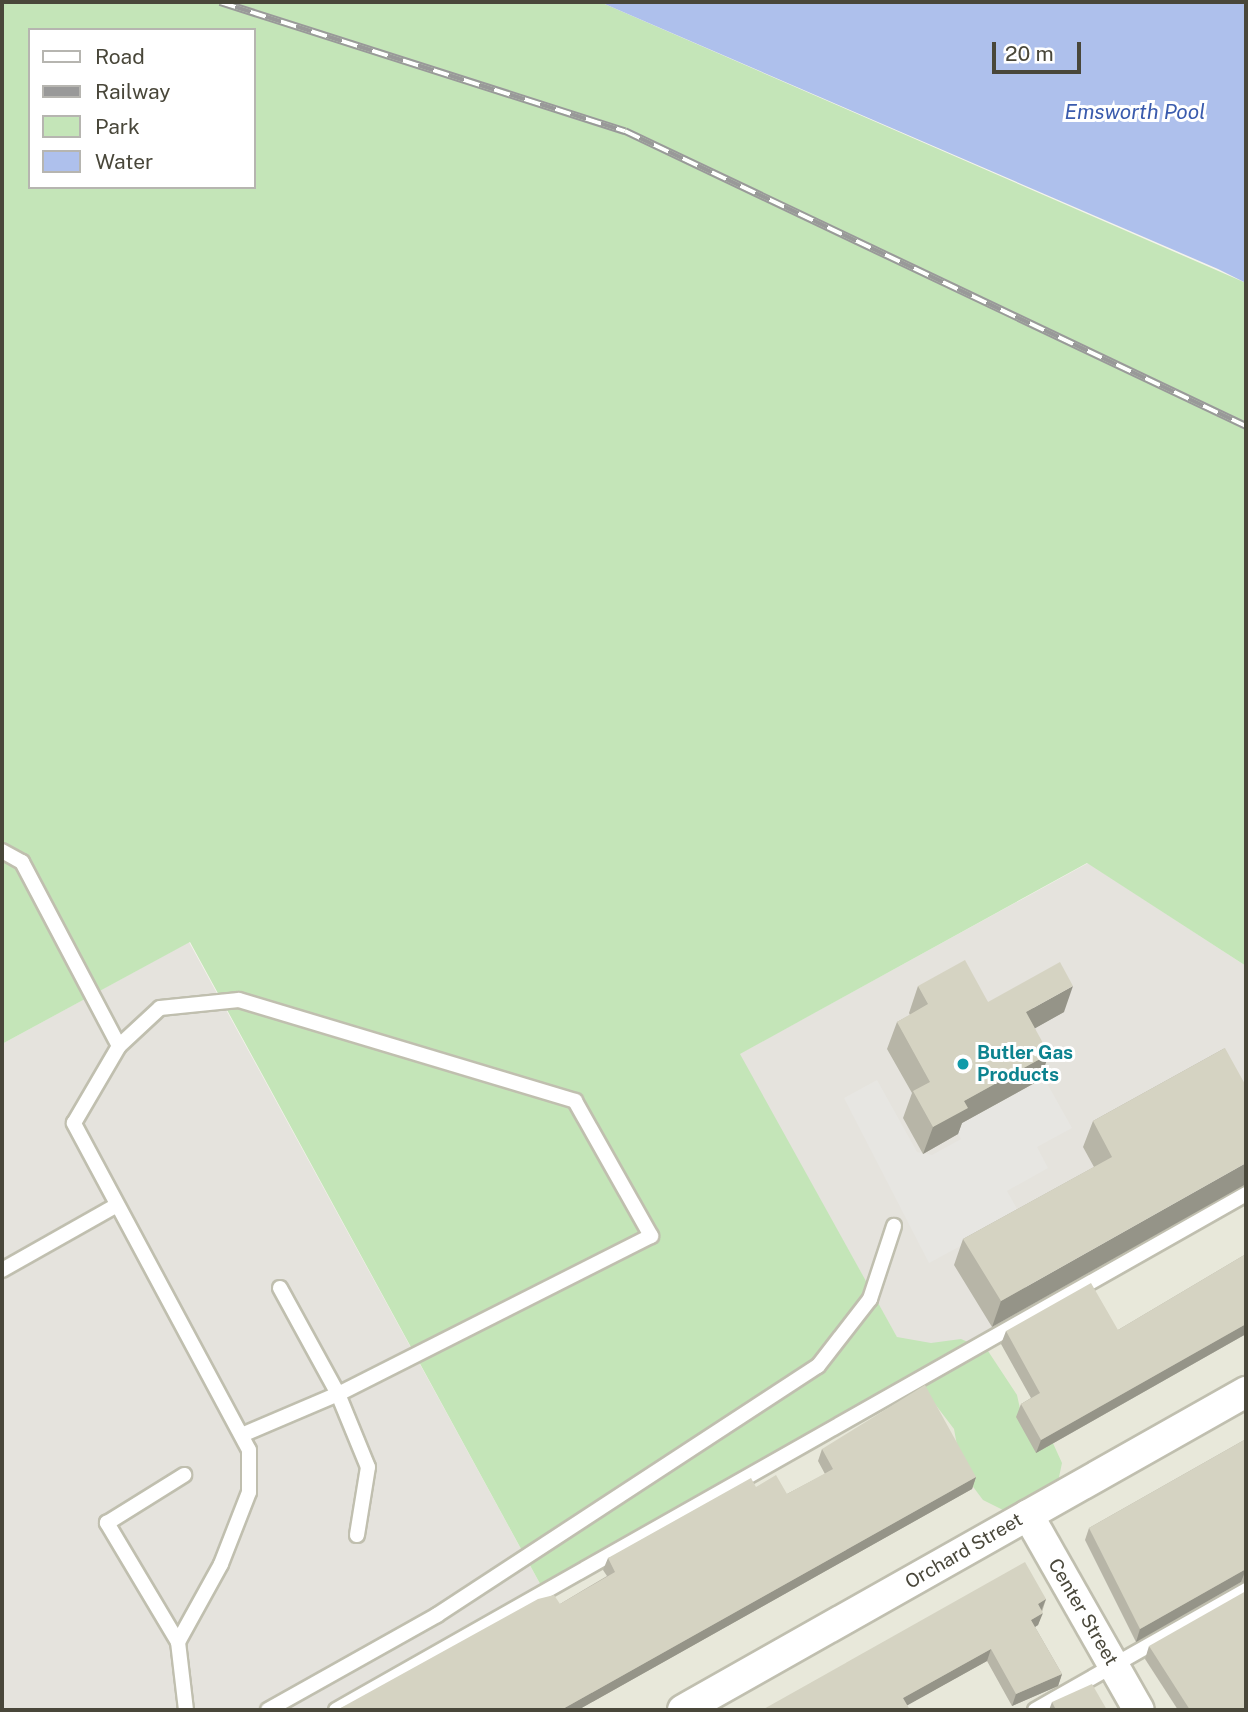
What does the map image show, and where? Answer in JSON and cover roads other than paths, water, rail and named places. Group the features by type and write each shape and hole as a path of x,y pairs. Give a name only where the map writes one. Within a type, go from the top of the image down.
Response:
{"street":[{"name":"Orchard Street","path":"682,1710 1246,1392"},
{"name":"Center Street","path":"1028,1515 1139,1710"}],"lane":[{"path":"2,852 22,862 119,1046"},
{"path":"178,1643 221,1564 249,1492 249,1450 115,1206 74,1122 119,1046 160,1008 239,1000 575,1101 650,1236 338,1394 242,1435"},
{"path":"336,1710 1246,1194"},
{"path":"2,1270 115,1206"},
{"path":"268,1710 437,1615 818,1366 870,1299 894,1226"},
{"path":"280,1288 338,1394 368,1467 357,1535"},
{"path":"184,1475 107,1523 178,1643 186,1710"},
{"path":"1035,1710 1246,1590"}],"water":[{"name":"Emsworth Pool","path":"600,2 1246,2 1246,283 1218,269"}],"railway":[{"path":"220,2 625,131 1246,426"}],"place":[{"name":"Butler Gas Products","path":"963,1064"}]}
